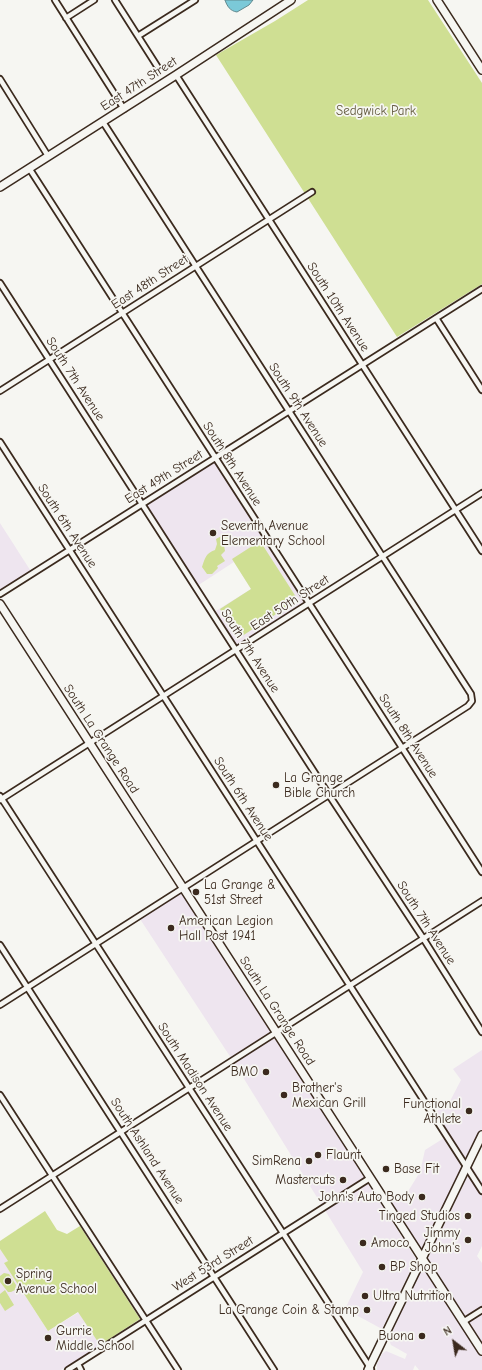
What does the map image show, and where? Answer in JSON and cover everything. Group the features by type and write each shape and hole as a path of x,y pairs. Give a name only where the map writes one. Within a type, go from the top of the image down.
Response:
{"main road":[{"name":"East 47th Street","path":"0,187 176,75 282,2 291,0"},
{"path":"437,0 482,70"},
{"name":"South La Grange Road","path":"0,604 482,1351"},
{"path":"370,1369 482,1135"}],"street":[{"path":"55,0 124,108"},
{"path":"66,18 94,0"},
{"path":"115,0 157,66"},
{"path":"138,36 195,0"},
{"name":"South 10th Avenue","path":"176,75 482,551"},
{"path":"0,79 48,156"},
{"name":"South 9th Avenue","path":"103,122 471,694 472,701 468,706 402,748"},
{"name":"South 8th Avenue","path":"29,168 482,872"},
{"name":"East 48th Street","path":"0,391 312,192"},
{"name":"South 7th Avenue","path":"0,283 329,795 423,938 482,1032"},
{"name":"East 49th Street","path":"0,594 482,289"},
{"path":"436,318 482,390"},
{"name":"South 6th Avenue","path":"0,442 482,1191"},
{"name":"East 50th Street","path":"1,798 90,744 482,493"},
{"path":"0,1005 402,748"},
{"name":"South Madison Avenue","path":"1,798 190,1088 370,1369"},
{"path":"0,1209 482,901"},
{"name":"South Ashland Avenue","path":"0,945 274,1370"},
{"path":"0,1095 178,1370"},
{"name":"West 53rd Street","path":"68,1370 370,1178"},
{"path":"463,1322 482,1310"},
{"path":"78,1364 81,1370"}],"shaded area":[{"name":"Seventh Avenue Elementary School","path":"215,459 307,603 237,648 214,612 251,589 234,562 197,586 145,504"},
{"path":"0,523 32,573 0,593"},
{"path":"183,892 416,1259 382,1329 345,1309 363,1272 233,1061 140,919"},
{"path":"482,1050 482,1129 422,1256 389,1205 407,1193 420,1172 425,1150 444,1138 429,1116 449,1103 461,1080 453,1069"},
{"path":"472,1167 482,1182 482,1246 477,1256 482,1263 482,1343 428,1258"},
{"name":"Gurrie Middle School","path":"0,1249 8,1261 4,1263 48,1331 79,1312 100,1345 61,1370 0,1370"},
{"path":"423,1263 482,1352 482,1370 419,1370 415,1365 413,1370 377,1370 377,1364 382,1354 386,1351 405,1359 407,1354 391,1345 389,1340"}],"green space":[{"name":"Sedgwick Park","path":"308,0 428,0 482,83 482,284 397,337 216,55"},
{"path":"227,534 230,540 224,545 225,551 221,555 225,561 217,566 218,568 212,574 207,574 202,567 205,558 208,554 215,550 217,544 216,539"},
{"path":"260,541 298,600 239,638 220,609 251,589 232,559"},
{"path":"45,1211 57,1230 67,1234 80,1226 140,1319 100,1345 78,1312 48,1331 4,1263 8,1261 0,1249 0,1241"},
{"path":"4,1273 9,1274 16,1285 15,1290 11,1292 8,1292 0,1282 0,1276"},
{"path":"5,1290 14,1305 5,1311 0,1303 0,1294"}],"water":[{"path":"225,0 253,0 249,5 237,12 232,11 229,8"}],"place":[{"name":"Seventh Avenue Elementary School","path":"213,533"},
{"name":"La Grange Bible Church","path":"276,785"},
{"name":"La Grange & 51st Street","path":"196,892"},
{"name":"American Legion Hall Post 1941","path":"171,928"},
{"name":"BMO","path":"266,1072"},
{"name":"Brother's Mexican Grill","path":"284,1095"},
{"name":"Functional Athlete","path":"469,1111"},
{"name":"Flaunt","path":"318,1155"},
{"name":"SimRena","path":"309,1161"},
{"name":"Base Fit","path":"386,1169"},
{"name":"Mastercuts","path":"343,1180"},
{"name":"John's Auto Body","path":"422,1197"},
{"name":"Tinged Studios","path":"468,1216"},
{"name":"Jimmy John's","path":"468,1240"},
{"name":"Amoco","path":"363,1243"},
{"name":"BP Shop","path":"382,1267"},
{"name":"Spring Avenue School","path":"8,1281"},
{"name":"Ultra Nutrition","path":"365,1296"},
{"name":"La Grange Coin & Stamp","path":"367,1310"},
{"name":"Buona","path":"422,1336"},
{"name":"Gurrie Middle School","path":"48,1338"}]}
